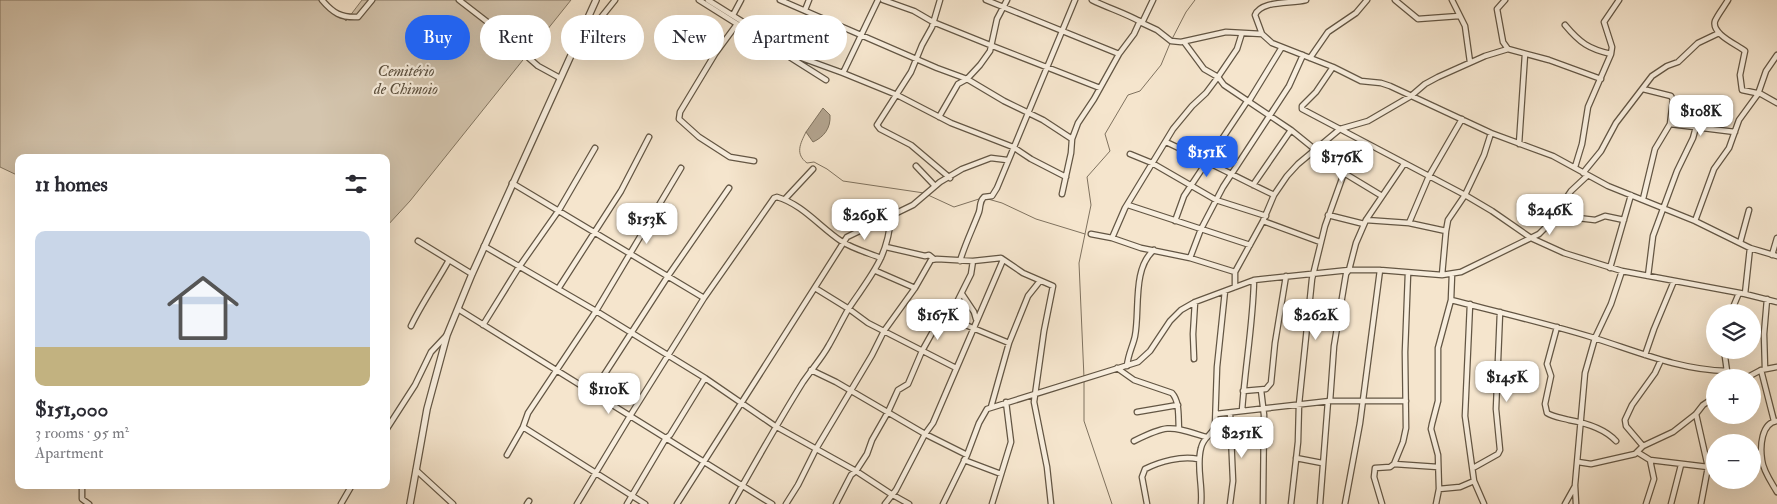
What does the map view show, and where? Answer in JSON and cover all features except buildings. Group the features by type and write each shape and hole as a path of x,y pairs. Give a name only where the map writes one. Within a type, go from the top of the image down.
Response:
{"street":[{"path":"322,0 335,13 349,18 358,17 372,0"},
{"path":"459,0 538,66 560,78"},
{"path":"589,15 596,0"},
{"path":"603,15 615,0"},
{"path":"699,0 734,22"},
{"path":"708,0 799,57 896,95 939,117 1013,147 1031,159 1066,177"},
{"path":"733,15 741,0"},
{"path":"780,0 967,79 1004,101 1028,112 1072,139"},
{"path":"805,10 810,0"},
{"path":"843,73 878,0"},
{"path":"883,0 914,11 933,22 990,46 1100,88"},
{"path":"940,0 933,22 910,72 877,125 878,128 911,145 950,178"},
{"path":"986,0 1119,54"},
{"path":"939,117 958,84 967,79 990,51 998,16 1008,0"},
{"path":"960,261 980,202 984,197 992,196 1075,0"},
{"path":"1092,0 1122,12 1157,30 1171,41 1184,42 1220,32 1262,34"},
{"path":"1062,194 1071,154 1072,139 1078,123 1153,0"},
{"path":"1306,0 1260,6 1255,15 1262,34 1269,41 1333,67 1360,81 1380,83 1491,133 1553,156 1575,167 1585,175 1695,221 1750,248 1775,256 1777,238"},
{"path":"1310,58 1328,32 1356,13 1367,0"},
{"path":"1395,0 1418,19 1459,16"},
{"path":"1452,0 1465,26 1470,62"},
{"path":"1505,0 1497,9 1503,42 1508,49"},
{"path":"1575,167 1582,144 1588,107 1611,54 1612,47 1604,22 1619,0"},
{"path":"1728,0 1715,21 1715,27 1719,33 1746,51 1740,75 1742,90 1764,95 1777,103"},
{"path":"1565,26 1585,45 1594,50 1611,54"},
{"path":"734,28 711,60 680,112 678,119 699,137 730,156 754,161"},
{"path":"1112,238 1123,212 1176,125 1206,93 1218,77 1237,49 1242,33"},
{"path":"943,504 965,457 978,423 983,414 991,407 1127,366 1144,357 1155,345 1170,321 1181,310 1195,302 1254,280 1314,273 1380,270 1442,276 1470,268 1531,238 1543,230 1585,175 1604,148 1616,123 1652,76 1667,66 1678,62 1698,43 1719,33"},
{"path":"1184,42 1204,69 1218,77 1224,85 1268,113 1344,173 1382,196"},
{"path":"1176,221 1184,196 1206,161 1249,101 1282,47"},
{"path":"1235,287 1235,272 1264,219 1274,195 1292,171 1340,130 1368,121 1411,96 1432,80 1470,62 1508,49 1555,62 1601,79"},
{"path":"1519,144 1526,54"},
{"path":"1190,258 1201,229 1216,200 1290,86 1303,55"},
{"path":"1695,221 1710,178 1729,148 1742,115 1758,94 1766,71 1777,55"},
{"path":"410,504 427,409 447,335 484,246 569,60"},
{"path":"794,60 826,80"},
{"path":"1333,67 1316,92 1302,108 1464,195 1492,211 1531,238 1564,253 1610,268 1777,302"},
{"path":"1643,89 1673,97 1670,124 1655,149 1643,199"},
{"path":"1409,223 1428,176 1462,119"},
{"path":"1670,124 1735,132"},
{"path":"1648,276 1651,242 1677,171 1693,138 1696,127"},
{"path":"1253,185 1291,130"},
{"path":"1442,276 1446,230 1452,213 1464,195 1487,148 1491,133"},
{"path":"558,289 621,191 649,137"},
{"path":"1166,142 1206,161 1231,176 1274,195"},
{"path":"484,325 519,267 559,210 595,148"},
{"path":"1130,154 1152,163 1216,200 1320,242"},
{"path":"678,504 801,307 815,288 842,242 851,234 913,204 935,186 962,169 988,158 1007,160"},
{"path":"1320,504 1322,462 1327,432 1338,313 1346,274 1365,222 1404,164"},
{"path":"916,166 935,186"},
{"path":"507,455 523,427 528,413 596,311 680,168"},
{"path":"785,200 812,169"},
{"path":"1290,504 1314,273 1328,215 1344,173"},
{"path":"512,183 704,298"},
{"path":"592,392 668,276 729,188"},
{"path":"1610,268 1631,195"},
{"path":"577,504 704,298 774,198 777,197 785,200 807,214 842,242 881,258"},
{"path":"1128,204 1250,245"},
{"path":"1557,210 1578,218 1595,220 1605,216 1624,220"},
{"path":"1740,243 1749,210"},
{"path":"1328,215 1365,222 1409,223 1446,230"},
{"path":"732,504 776,426 811,370 828,347 849,309 876,271 886,247 890,232 891,216"},
{"path":"1091,234 1190,258 1235,272"},
{"path":"418,241 472,274"},
{"path":"484,246 596,311 705,378 776,426 856,471 909,504"},
{"path":"886,247 929,255 934,259 973,261 998,258 1023,273 1053,286 1044,331 1034,402 1047,467 1051,504"},
{"path":"1745,294 1750,248"},
{"path":"1127,366 1128,355 1136,333 1141,276 1147,257 1154,250"},
{"path":"786,504 884,331 915,288 931,260 934,259"},
{"path":"411,326 449,260"},
{"path":"885,504 906,472 925,434 933,423 1003,260"},
{"path":"949,318 971,274 973,261"},
{"path":"1345,504 1360,423 1380,270"},
{"path":"876,271 915,288"},
{"path":"1576,504 1575,485 1585,373 1595,338 1611,304 1622,271"},
{"path":"1394,464 1405,435 1405,352 1408,273"},
{"path":"1436,504 1439,489 1438,448 1431,429 1438,401 1438,348 1452,300 1452,274"},
{"path":"1243,392 1266,389 1271,384 1274,343 1286,276"},
{"path":"1242,411 1253,317 1254,280"},
{"path":"991,407 1009,342 1028,296 1040,281"},
{"path":"1645,355 1674,281"},
{"path":"815,288 868,323 956,368"},
{"path":"1202,504 1198,460 1203,441 1214,430 1217,368 1225,291"},
{"path":"1734,304 1739,293"},
{"path":"962,294 974,312 976,320"},
{"path":"1767,299 1763,370 1775,421 1765,429 1762,460 1777,492"},
{"path":"1452,300 1557,327 1661,360 1694,369 1706,370"},
{"path":"1194,359 1195,302"},
{"path":"1470,304 1465,416 1474,481 1484,504"},
{"path":"458,309 772,504"},
{"path":"1310,309 1338,313"},
{"path":"1473,468 1498,454 1500,450 1496,409 1500,312"},
{"path":"836,504 851,475 856,471 867,454 872,440 898,390 908,384 939,318 944,316 972,329 1009,342"},
{"path":"1557,327 1547,364 1551,376 1545,404 1546,413 1551,416 1580,422 1609,433 1616,441"},
{"path":"390,424 411,391 431,352 447,335"},
{"path":"1643,446 1626,426 1625,420 1632,405 1657,369 1661,360"},
{"path":"1763,370 1777,367"},
{"path":"1117,368 1134,380 1172,393 1178,405 1179,428"},
{"path":"811,370 850,390 965,457 1001,474"},
{"path":"626,504 705,378"},
{"path":"1261,390 1264,415 1263,504"},
{"path":"1216,414 1329,401 1406,401"},
{"path":"992,504 1012,442 1006,402"},
{"path":"1578,462 1591,464 1637,452 1643,446 1673,432 1696,414 1706,403"},
{"path":"1137,412 1178,405"},
{"path":"1230,412 1233,481 1230,504"},
{"path":"1696,414 1706,458"},
{"path":"523,427 645,504"},
{"path":"1134,441 1163,428 1179,428 1206,437"},
{"path":"1637,452 1650,460 1706,467"},
{"path":"1147,504 1142,477 1145,469 1176,459 1191,458 1198,460"},
{"path":"1296,458 1322,462"},
{"path":"1646,504 1654,479 1650,460"},
{"path":"1382,504 1374,477 1374,470 1378,467 1390,467 1394,464 1438,466"},
{"path":"1672,504 1681,465"},
{"path":"416,470 453,504"},
{"path":"1700,504 1706,476"},
{"path":"1439,489 1460,487 1474,481"},
{"path":"1564,504 1575,485"},
{"path":"82,489 82,499 90,504"},
{"path":"341,504 350,489"}],"green space":[{"name":"Cemitério de Chimoio","path":"0,0 324,0 346,21 362,0 571,0 551,25 551,15 480,15 480,60 523,60 410,201 390,223 390,154 15,154 15,174 0,167"}],"shaded area":[{"path":"823,108 830,115 828,128 820,138 813,142 806,132"}],"waterway":[{"path":"1084,378 1079,263 1091,205 1087,177 1110,151 1105,134 1128,95 1140,91 1161,65 1186,12 1195,0"},
{"path":"806,132 800,152 803,160 807,163 814,162 843,181 924,193"},
{"path":"928,195 954,207 982,198"},
{"path":"988,199 1002,203 1036,219 1085,234"},
{"path":"1084,382 1084,421 1112,504"}]}
